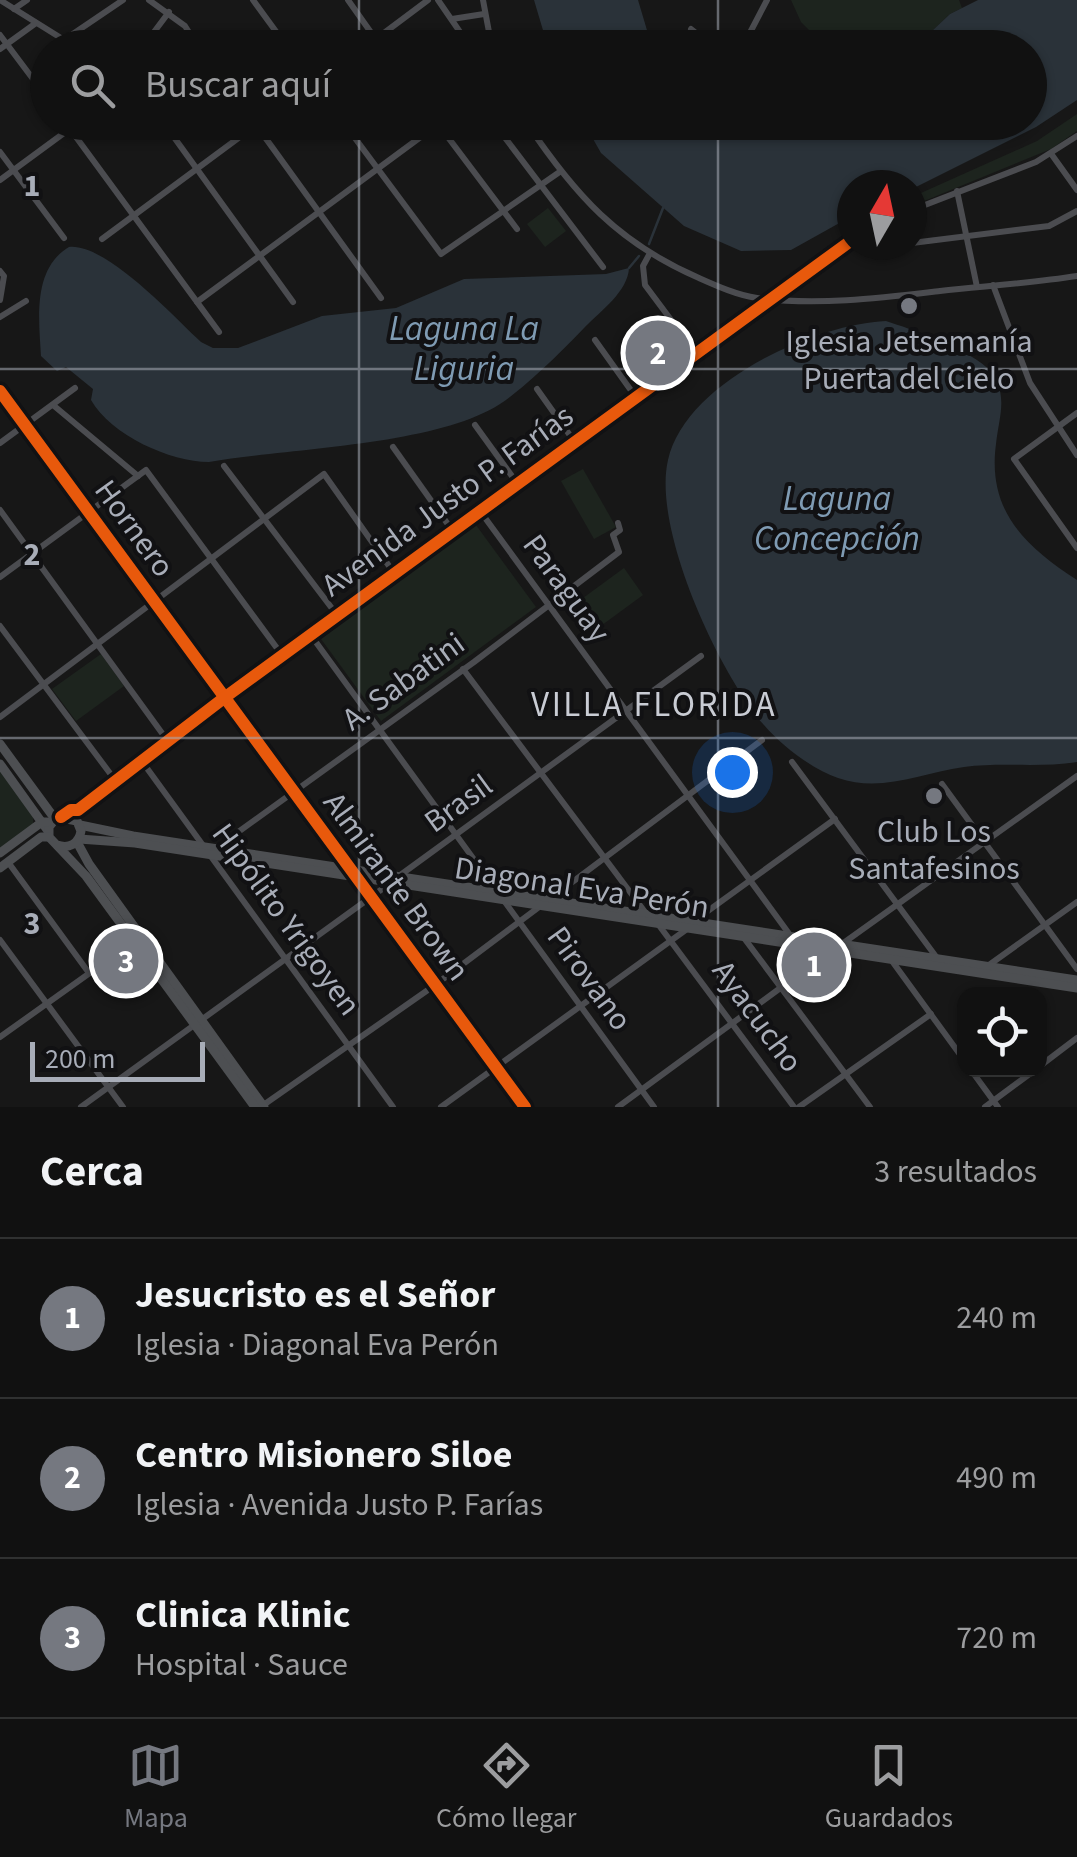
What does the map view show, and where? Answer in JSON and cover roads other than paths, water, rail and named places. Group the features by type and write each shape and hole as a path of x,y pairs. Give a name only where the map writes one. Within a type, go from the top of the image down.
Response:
{"main road":[{"path":"0,744 86,876 260,1107"},
{"path":"0,764 52,828"},
{"path":"78,823 78,840 89,864 137,939"},
{"name":"Diagonal Eva Perón","path":"210,850 78,840 68,847 52,828 78,823 210,850 657,923 790,936 1077,980"},
{"path":"0,853 52,828"},
{"path":"4,865 52,828"},
{"name":"Diagonal Eva Perón","path":"543,903 646,914 743,937 1077,988"}],"street":[{"path":"0,0 48,30"},
{"path":"14,9 27,0"},
{"path":"79,30 123,0"},
{"path":"149,0 187,30"},
{"path":"253,0 275,30"},
{"path":"348,0 370,30"},
{"path":"388,30 428,0"},
{"path":"438,0 459,30"},
{"path":"482,0 488,30"},
{"path":"751,30 767,0"},
{"path":"156,30 169,12"},
{"path":"452,20 484,14"},
{"path":"4,46 36,23"},
{"path":"0,35 4,46 30,77"},
{"path":"927,204 1052,154 1077,136"},
{"path":"0,180 50,140"},
{"path":"77,140 219,332"},
{"path":"176,140 293,302"},
{"path":"102,239 235,140"},
{"path":"268,140 381,298"},
{"path":"356,140 441,254 562,172"},
{"path":"197,302 416,140"},
{"path":"451,140 517,229"},
{"path":"506,140 604,268"},
{"path":"539,140 605,222 650,253 722,288 768,298 844,300 1077,276"},
{"path":"0,152 64,238"},
{"path":"1052,154 1077,190"},
{"path":"957,191 977,287"},
{"path":"927,241 1049,226 1076,214"},
{"name":"Avenida Justo P. Farías","path":"52,828 71,810 78,810 310,634 837,250"},
{"path":"650,253 642,266 645,285 695,352"},
{"path":"0,271 4,276 0,300"},
{"path":"992,286 1030,383 1077,455"},
{"path":"0,317 26,300"},
{"path":"595,340 634,396"},
{"path":"0,444 75,388"},
{"name":"Hornero","path":"0,390 224,698"},
{"path":"537,390 574,441"},
{"path":"53,405 138,476"},
{"path":"1077,413 1014,459 1077,548"},
{"path":"475,426 517,482"},
{"path":"393,448 452,530"},
{"path":"224,466 337,615"},
{"path":"0,577 146,470 282,656"},
{"path":"0,717 212,562 324,474 394,573"},
{"path":"0,510 168,740"},
{"name":"Paraguay","path":"480,511 790,936"},
{"name":"A. Sabatini","path":"210,850 620,552 613,535 620,530 618,522"},
{"path":"0,626 115,780"},
{"name":"Pirovano","path":"310,634 654,1107"},
{"name":"Brasil","path":"82,1107 701,656"},
{"name":"Ayacucho","path":"463,669 602,858 672,940 797,1107"},
{"name":"Almirante Brown","path":"224,698 525,1107"},
{"path":"260,1107 435,985 762,740"},
{"name":"Hipólito Yrigoyen","path":"141,760 394,1107"},
{"path":"792,762 938,959"},
{"path":"842,944 1077,776"},
{"path":"942,784 1077,969"},
{"path":"78,810 78,823"},
{"path":"441,1107 835,819"},
{"path":"4,865 89,974"},
{"path":"987,966 1077,902"},
{"path":"743,937 870,1107"},
{"path":"1,1033 137,939"},
{"path":"0,940 122,1107"},
{"path":"891,960 957,1050"},
{"path":"618,1107 779,990"},
{"path":"797,1107 932,1014"},
{"path":"1047,1060 1077,1038"},
{"path":"976,1077 996,1104"},
{"path":"985,1107 996,1104 1027,1077"}],"water":[{"path":"534,0 638,0 647,30 543,30"},
{"path":"978,0 1077,0 1077,100 1047,120 1047,30 933,30 950,14"},
{"path":"594,140 1010,140 927,182 927,170 837,170 837,224 791,250 741,251 684,226 601,153"},
{"name":"Laguna La Liguria","path":"69,247 101,256 120,268 201,342 213,348 238,348 322,316 396,308 464,279 606,274 629,268 624,285 613,300 555,357 510,397 472,418 438,429 360,444 209,462 160,452 127,435 100,413 91,400 93,389 66,367 57,371 41,356 39,311 43,282 57,257"},
{"name":"Laguna Concepción","path":"886,321 971,356 996,380 1001,406 995,468 1004,508 1026,540 1077,580 1077,762 964,767 886,783 854,782 828,774 780,741 746,702 693,599 679,560 666,489 668,460 679,432 699,406 756,363 824,333"}],"waterway":[{"path":"649,244 663,208"},
{"path":"629,268 639,256"}],"place":[{"name":"Iglesia Jetsemanía Puerta del Cielo","path":"909,306"},
{"name":"Centro Misionero Siloe","path":"658,353"},
{"name":"Club Los Santafesinos","path":"934,796"},
{"name":"Clinica Klinic","path":"126,961"},
{"name":"Jesucristo es el Señor","path":"814,965"}],"district":[{"name":"VILLA FLORIDA","path":"654,704"}]}
